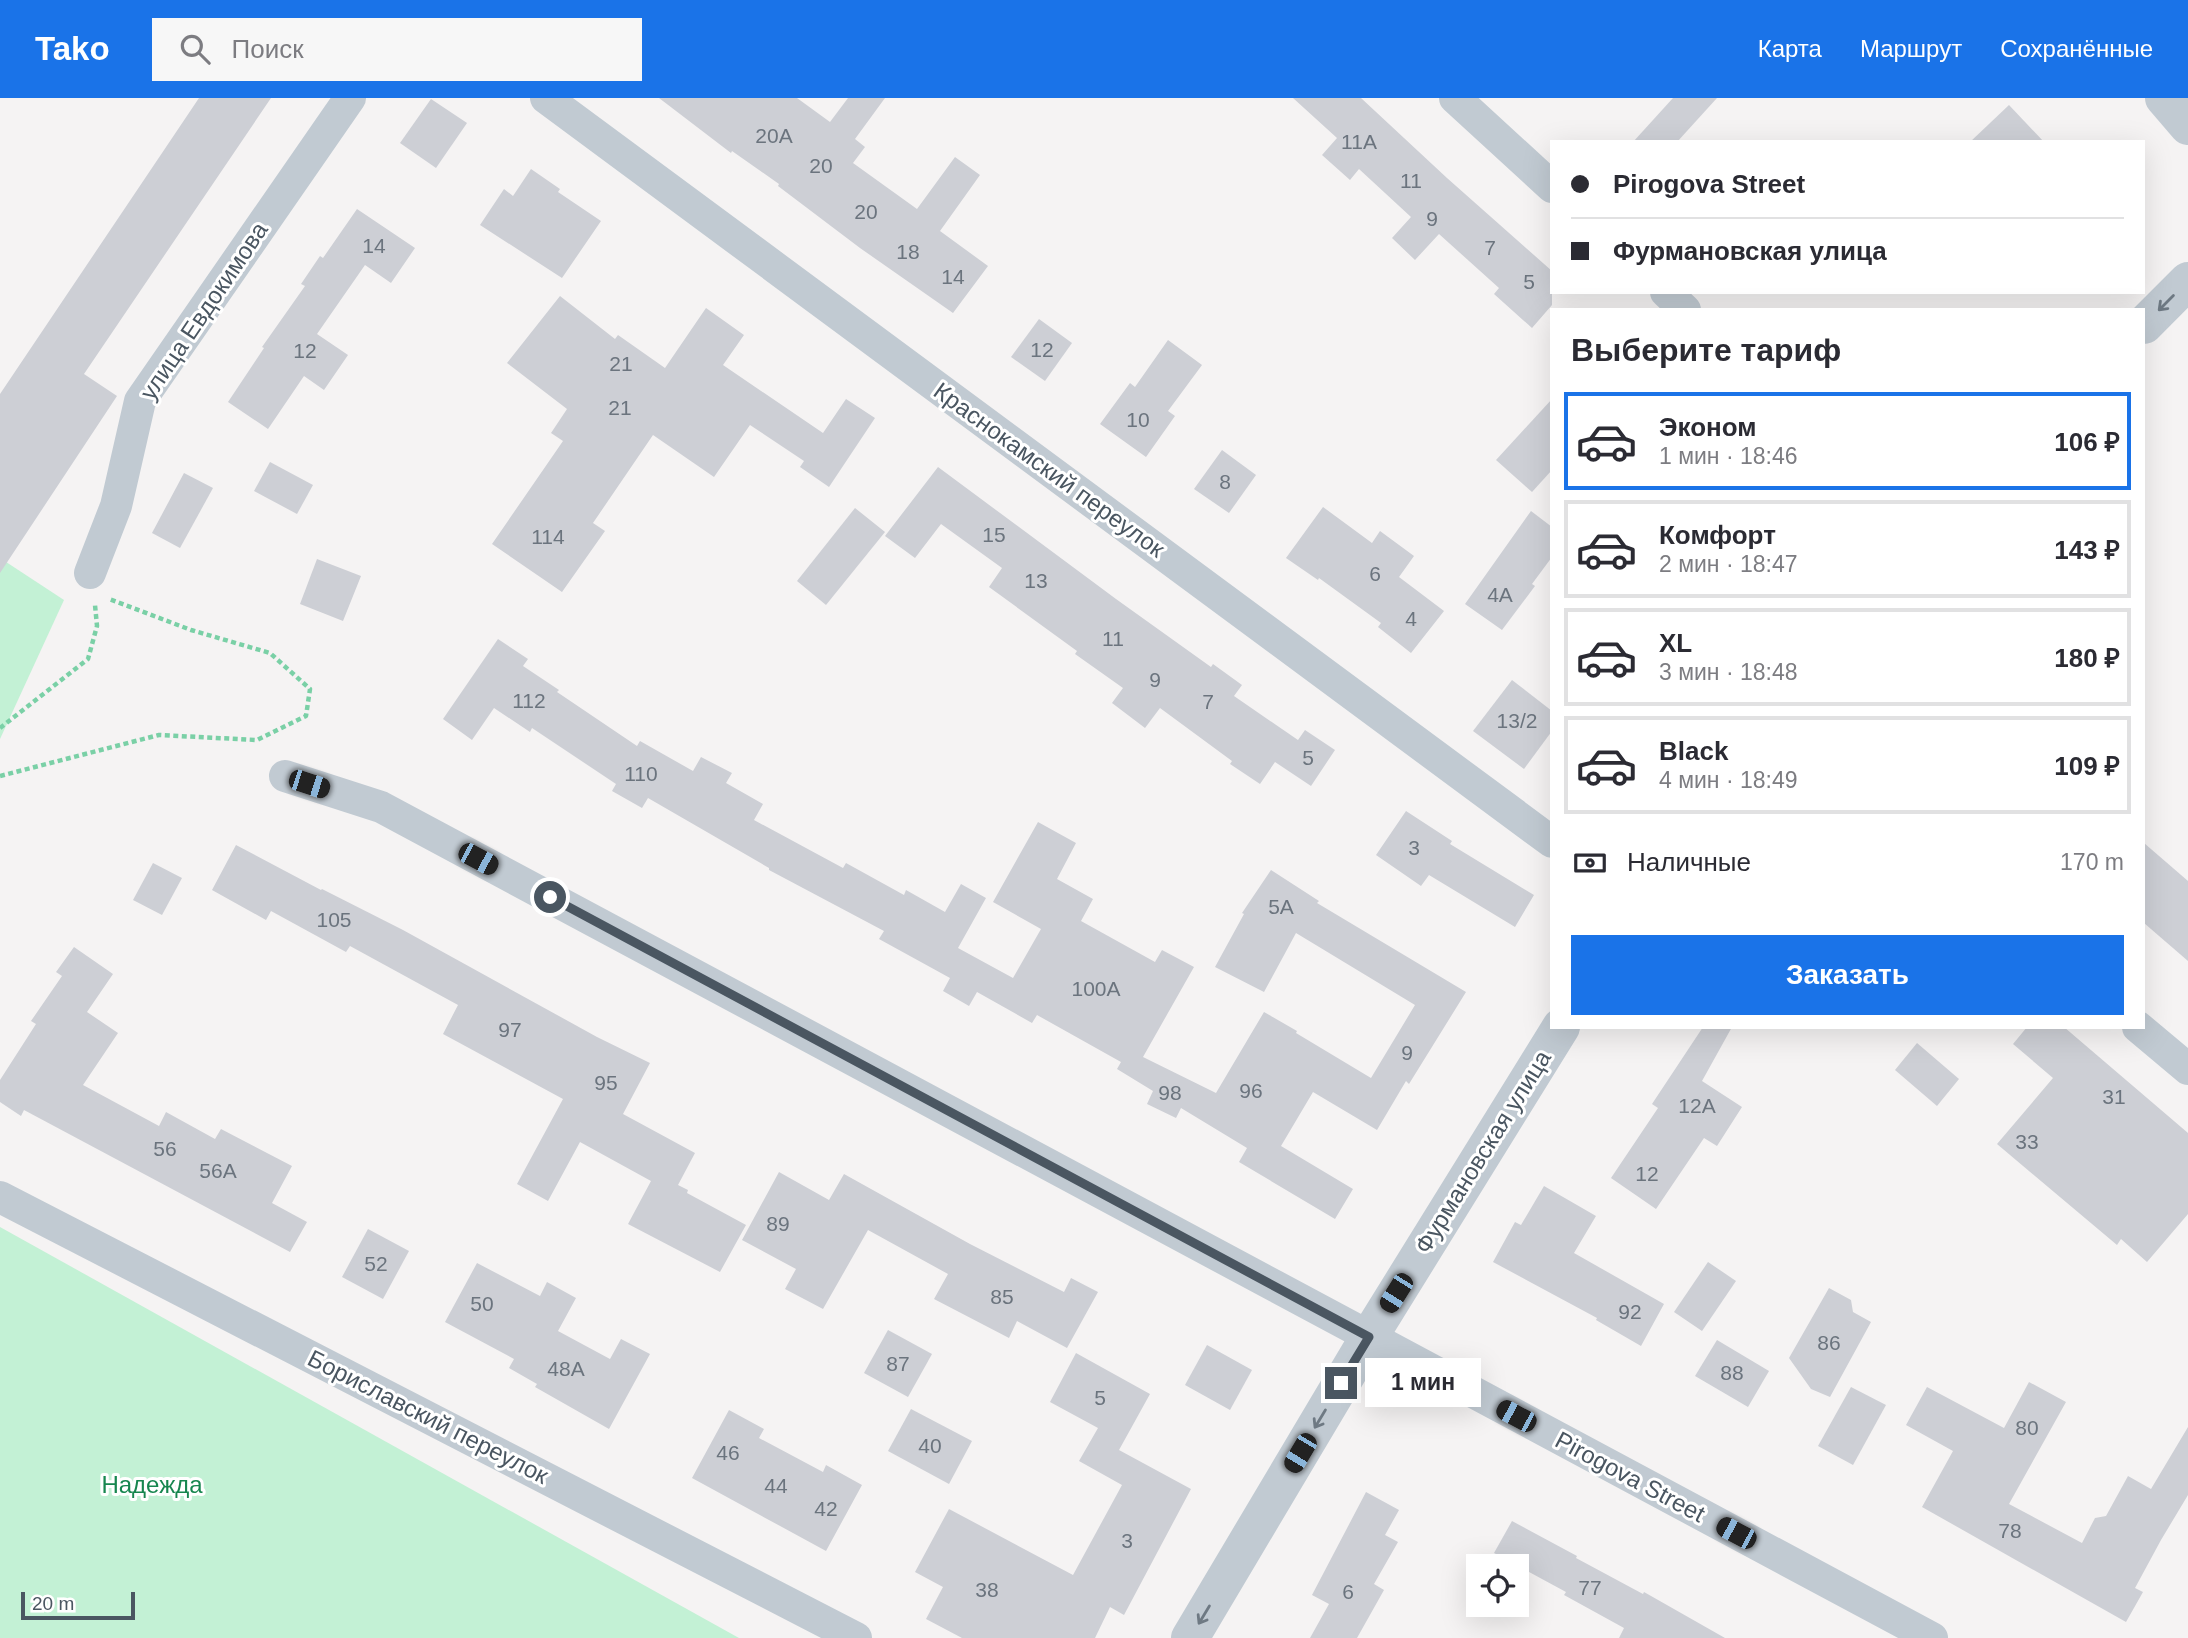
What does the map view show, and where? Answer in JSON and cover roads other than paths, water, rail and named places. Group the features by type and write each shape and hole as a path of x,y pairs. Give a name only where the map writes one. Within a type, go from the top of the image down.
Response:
{"street":[{"name":"улица Евдокимова","path":"90,573 116,506 140,401 350,98"},
{"name":"Краснокамский переулок","path":"546,98 1550,841"},
{"path":"1455,98 1550,185"},
{"path":"2164,98 2188,126"},
{"path":"2145,325 2188,281"},
{"path":"1668,294 1683,308"},
{"name":"Pirogova Street","path":"285,776 381,807 1932,1638"},
{"name":"Фурмановская улица","path":"1190,1638 1369,1337 1560,1029"},
{"path":"2140,1029 2188,1069"},
{"name":"Бориславский переулок","path":"0,1197 856,1638"}],"park label":[{"name":"Надежда","path":"152,1485"}]}
